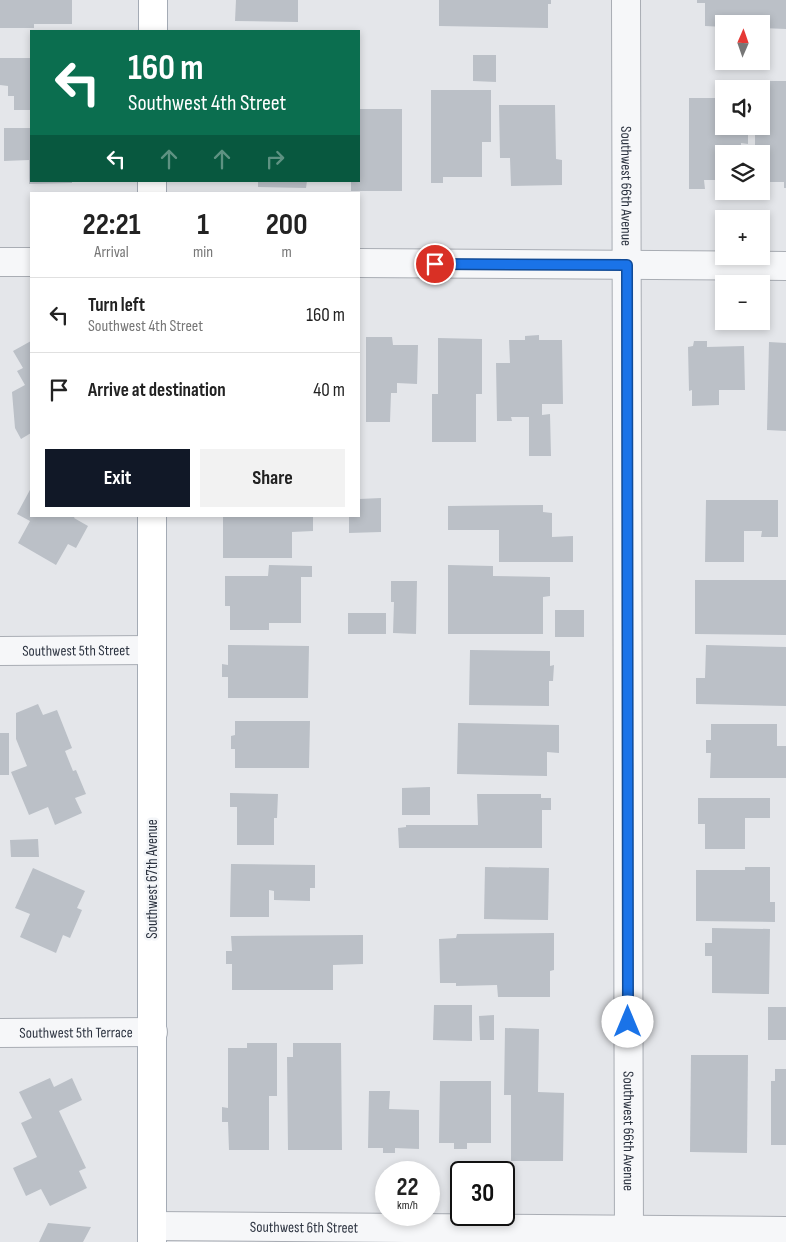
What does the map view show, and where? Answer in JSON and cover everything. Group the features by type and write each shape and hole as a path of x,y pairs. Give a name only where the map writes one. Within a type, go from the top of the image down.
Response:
{"main road":[{"path":"153,0 153,30"},
{"name":"Southwest 67th Avenue","path":"152,517 152,1234"}],"street":[{"name":"Southwest 66th Avenue","path":"626,0 629,1236"},
{"path":"0,262 30,262"},
{"path":"360,263 786,266"},
{"name":"Southwest 5th Street","path":"0,651 152,650"},
{"name":"Southwest 5th Terrace","path":"0,1033 153,1032"},
{"name":"Southwest 6th Street","path":"152,1234 629,1236 786,1231"}],"building":[{"path":"0,0 72,0 72,24 34,24 34,28 0,28"},
{"path":"236,0 298,0 298,22 235,21"},
{"path":"439,0 551,0 551,4 548,4 548,28 439,26"},
{"path":"697,0 786,0 786,29 770,28 770,15 715,15 715,27 705,26 705,3 697,3"},
{"path":"473,55 496,55 496,82 473,81"},
{"path":"0,58 30,58 30,110 14,110 14,96 8,96 8,86 0,85"},
{"path":"770,81 786,81 786,188 784,188 784,182 770,182 770,145 755,145 755,135 770,135"},
{"path":"431,90 491,90 491,142 482,142 482,177 443,177 443,183 431,183"},
{"path":"689,98 715,98 715,135 748,135 748,144 715,145 715,180 704,180 705,189 689,189"},
{"path":"499,105 555,105 556,159 562,160 562,185 511,186 510,158 500,158"},
{"path":"360,109 402,109 402,191 351,191 351,182 360,182"},
{"path":"4,128 30,128 30,182 72,183 29,184 29,160 4,161"},
{"path":"258,182 307,182 306,188 258,187"},
{"path":"539,335 539,340 562,340 563,404 542,404 542,415 550,414 551,456 529,456 529,417 511,417 512,421 497,421 496,363 510,363 509,340 525,340 525,336"},
{"path":"366,337 392,337 393,345 418,345 417,384 397,383 397,393 391,393 390,422 366,422"},
{"path":"438,338 482,339 482,394 476,394 476,442 432,442 432,394 438,394"},
{"path":"694,341 707,341 707,347 744,346 745,390 719,390 719,405 692,406 692,390 689,391 688,347 693,346"},
{"path":"30,342 30,434 21,439 15,428 12,392 25,385 17,371 23,368 13,351"},
{"path":"769,342 786,343 786,431 767,430"},
{"path":"30,490 30,517 74,517 88,526 76,548 68,544 56,565 18,543 30,521 17,514"},
{"path":"381,498 381,532 349,533 349,517 360,517 360,499"},
{"path":"706,500 778,500 778,537 761,537 762,531 744,531 744,562 705,562"},
{"path":"543,505 543,512 552,513 552,537 573,536 573,562 499,562 499,530 448,530 448,506"},
{"path":"223,517 313,517 313,531 292,532 292,558 223,558"},
{"path":"269,565 312,566 312,577 301,577 301,623 269,623 269,630 230,630 230,606 225,606 225,576 268,576"},
{"path":"448,565 493,566 493,576 550,577 550,596 543,597 543,634 448,634"},
{"path":"695,580 786,580 786,635 695,634"},
{"path":"391,581 417,581 416,634 393,633 394,602 391,602"},
{"path":"555,610 584,610 584,637 555,637"},
{"path":"348,613 386,613 386,634 348,634"},
{"path":"228,645 309,646 308,698 228,698 228,677 222,677 222,664 228,665"},
{"path":"706,645 786,647 786,706 696,704 696,678 705,678"},
{"path":"470,650 550,651 550,666 554,665 553,681 549,681 549,706 469,705"},
{"path":"38,704 43,715 57,710 72,748 65,751 73,771 76,770 86,794 75,798 82,813 55,825 48,807 29,815 11,772 27,766 16,739 16,713"},
{"path":"235,721 310,721 309,768 235,768 235,749 231,749 231,736 235,735"},
{"path":"458,723 559,725 559,753 547,752 547,776 457,774"},
{"path":"711,724 777,724 777,746 786,746 786,778 710,778 711,753 706,753 706,740 711,740"},
{"path":"0,733 9,733 9,775 0,775"},
{"path":"430,787 430,815 402,815 402,788"},
{"path":"230,793 278,794 277,818 274,818 274,845 237,845 237,807 230,807"},
{"path":"477,794 541,794 541,798 551,798 551,810 542,810 542,848 399,848 398,828 406,827 406,825 478,825"},
{"path":"698,798 770,798 770,818 745,818 745,849 705,849 705,824 698,824"},
{"path":"38,839 39,857 11,857 10,840"},
{"path":"231,864 315,865 315,888 310,888 310,901 274,900 274,891 269,890 269,917 230,917"},
{"path":"485,867 549,868 548,920 484,919"},
{"path":"745,867 770,867 770,902 775,902 775,922 696,921 696,870 745,870"},
{"path":"33,868 85,891 77,908 82,910 70,938 63,935 56,953 20,937 30,914 15,908"},
{"path":"712,928 770,929 769,994 712,993 712,956 705,956 705,943 712,943"},
{"path":"554,933 554,970 550,971 550,997 498,997 497,985 456,986 456,983 440,983 439,939 456,938 457,934"},
{"path":"363,935 363,964 333,965 333,990 232,990 232,964 226,964 226,951 232,951 231,936"},
{"path":"434,1005 472,1005 472,1041 433,1040"},
{"path":"768,1007 786,1007 786,1040 768,1040"},
{"path":"494,1015 494,1040 480,1040 479,1016"},
{"path":"505,1028 539,1029 538,1092 564,1093 563,1161 511,1161 511,1095 504,1095"},
{"path":"247,1043 277,1043 277,1096 269,1096 269,1150 229,1150 228,1122 222,1122 222,1107 228,1108 228,1048 247,1048"},
{"path":"293,1043 341,1043 342,1150 288,1150 287,1057 293,1057"},
{"path":"691,1055 748,1055 747,1153 690,1152"},
{"path":"775,1069 786,1069 786,1145 771,1145 771,1081 775,1081"},
{"path":"50,1078 54,1087 72,1078 82,1100 59,1111 86,1168 79,1171 87,1188 50,1206 41,1189 26,1196 13,1168 37,1157 21,1123 32,1118 19,1092"},
{"path":"440,1081 491,1081 491,1143 467,1143 467,1149 454,1149 454,1143 439,1143"},
{"path":"369,1091 390,1091 389,1109 419,1110 419,1149 395,1148 395,1153 383,1153 383,1148 368,1148"},
{"path":"48,1223 91,1227 83,1242 39,1242"}],"route":[{"path":"435,264 627,265 628,1022"}]}
